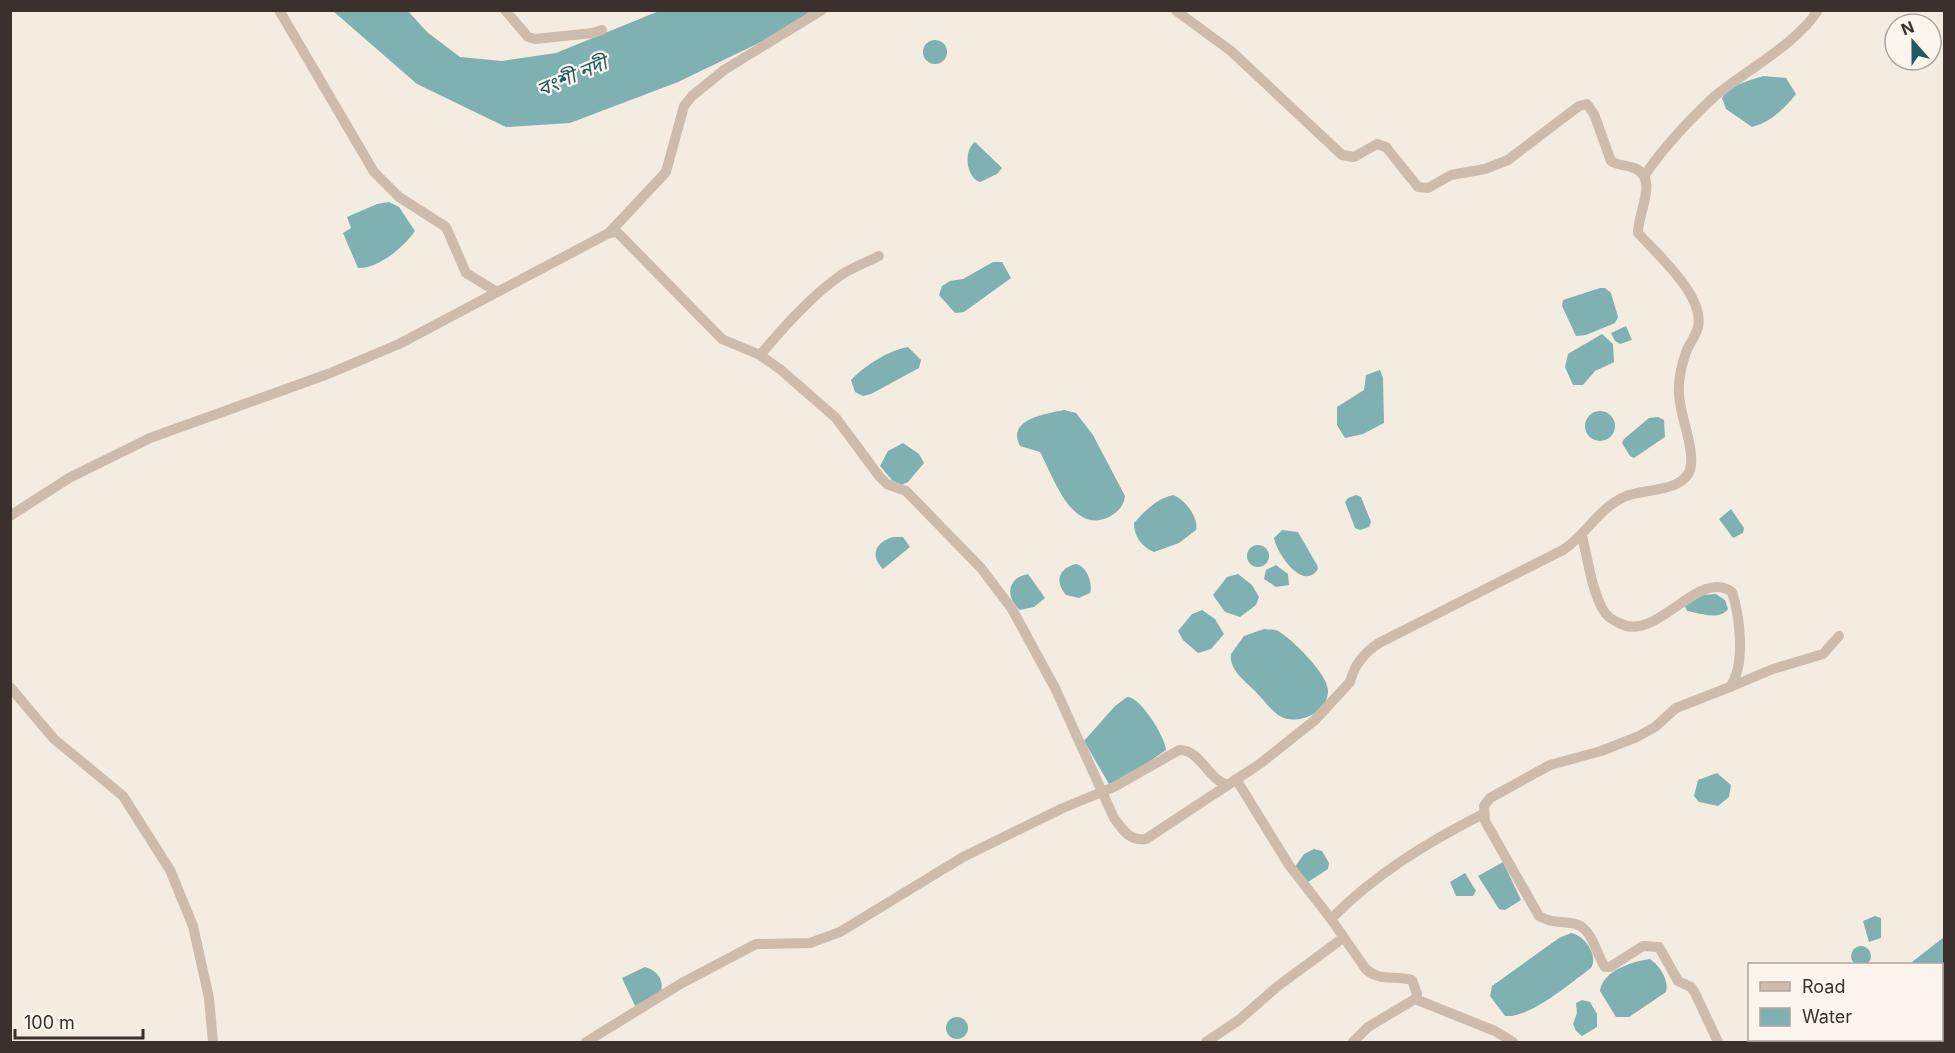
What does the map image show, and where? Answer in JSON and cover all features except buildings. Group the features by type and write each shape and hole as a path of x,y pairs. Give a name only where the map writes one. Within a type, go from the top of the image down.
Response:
{"street":[{"path":"279,10 374,172 399,197 447,227 466,273 497,292"},
{"path":"506,10 528,37 535,39 602,30"},
{"path":"10,516 69,478 150,438 358,362 419,334 609,233 666,172 684,106 692,96 724,70 822,10"},
{"path":"609,233 617,232 624,236 722,339 760,355 781,370 836,418 879,476 887,484 906,491 981,568 1011,609 1056,688 1114,818 1127,834 1136,840 1155,834 1232,782 1315,720 1350,682 1355,668 1368,650 1543,561 1582,536 1601,513 1623,497 1678,483 1690,470 1690,451 1679,387 1686,352 1698,327 1697,312 1672,269 1638,233 1647,183 1645,175 1634,168 1611,161 1594,114 1584,104 1508,160 1485,169 1451,175 1428,188 1418,187 1386,147 1377,144 1354,157 1342,155 1231,51 1175,10"},
{"path":"1645,175 1655,160 1715,97 1791,37 1818,10"},
{"path":"760,355 808,303 842,275 879,256"},
{"path":"1582,536 1601,605 1608,616 1626,627 1643,627 1701,592 1721,587 1732,592 1738,609 1740,653 1734,681 1730,687"},
{"path":"1718,1042 1695,993 1691,987 1678,981 1659,947 1643,946 1610,967 1605,967 1582,927 1573,923 1550,922 1539,916 1487,827 1483,814 1484,807 1490,798 1550,765 1601,751 1655,727 1676,708 1773,669 1823,654 1839,636"},
{"path":"10,687 54,739 123,796 170,870 193,926 209,998 213,1042"},
{"path":"586,1042 682,983 756,944 810,943 840,932 963,857 1102,792 1168,755 1184,749 1189,751 1218,781 1232,782"},
{"path":"1232,782 1288,865 1371,975 1412,981 1417,994 1415,999 1368,1027 1353,1042"},
{"path":"1331,919 1354,896 1404,858 1483,814"},
{"path":"1206,1042 1239,1020 1278,986 1343,938"},
{"path":"1415,999 1495,1031 1513,1042"}],"water":[{"name":"বংশী নদী","path":"333,11 408,11 427,32 460,57 502,61 556,53 659,11 813,11 771,37 678,82 570,123 506,127 417,84"},
{"path":"935,40 943,44 947,52 943,60 935,64 927,60 923,52 927,44"},
{"path":"1763,76 1786,78 1796,94 1777,114 1752,127 1726,109 1722,98 1735,86"},
{"path":"975,142 1002,168 997,174 980,182 972,175 968,163 969,151"},
{"path":"389,202 399,207 415,231 390,256 374,265 358,268 343,233 351,228 347,217 377,204"},
{"path":"993,262 1002,262 1011,278 964,312 955,313 939,295 942,286 950,281 963,279"},
{"path":"1605,288 1611,293 1618,317 1615,323 1586,335 1576,336 1562,306 1563,300"},
{"path":"1626,326 1632,340 1620,344 1615,341 1611,333"},
{"path":"1602,334 1613,344 1614,362 1595,371 1583,385 1573,385 1565,367 1568,354"},
{"path":"908,347 921,360 919,368 871,394 863,396 855,392 851,380 856,375 885,355"},
{"path":"1380,370 1383,378 1384,423 1363,434 1345,438 1337,425 1337,407 1364,390 1366,375"},
{"path":"1064,410 1076,413 1093,435 1125,496 1120,508 1109,517 1096,520 1085,518 1075,511 1058,489 1040,452 1020,446 1017,437 1018,430 1023,424 1038,416"},
{"path":"1600,411 1611,415 1615,426 1611,437 1600,441 1589,437 1585,426 1589,415"},
{"path":"1658,417 1664,420 1665,437 1634,458 1630,456 1622,443 1624,439 1649,418"},
{"path":"903,443 919,454 924,463 908,482 901,485 892,480 880,466 888,451"},
{"path":"1173,495 1182,500 1190,510 1195,520 1196,530 1179,543 1154,552 1140,541 1135,533 1134,523 1157,502"},
{"path":"1356,495 1361,497 1371,522 1369,527 1360,530 1355,528 1345,502"},
{"path":"1731,509 1744,528 1743,533 1733,538 1719,519"},
{"path":"1282,530 1298,532 1317,565 1318,569 1312,575 1298,574 1285,561 1274,538"},
{"path":"893,537 903,537 910,547 883,569 876,559 876,550 882,542"},
{"path":"1258,545 1268,552 1269,556 1262,566 1258,567 1248,560 1247,556 1254,546"},
{"path":"1076,564 1086,572 1091,585 1090,593 1079,598 1066,595 1059,580 1062,572"},
{"path":"1276,565 1288,574 1289,585 1276,587 1264,579 1266,570"},
{"path":"1028,574 1045,598 1034,607 1020,610 1012,599 1010,589 1016,579"},
{"path":"1238,574 1252,585 1259,597 1256,605 1240,617 1225,612 1213,595 1227,577"},
{"path":"1716,594 1725,600 1728,609 1724,613 1709,615 1687,611 1685,606 1703,595"},
{"path":"1202,610 1215,619 1224,634 1211,649 1198,653 1183,640 1178,631 1192,614"},
{"path":"1264,629 1276,630 1284,635 1300,649 1322,676 1328,691 1327,699 1317,712 1293,720 1278,715 1235,670 1231,654 1244,636"},
{"path":"1127,697 1138,703 1151,718 1166,750 1128,776 1109,784 1084,741 1115,706"},
{"path":"1717,773 1731,785 1729,797 1718,806 1699,802 1694,796 1698,780"},
{"path":"1314,849 1322,851 1329,863 1328,869 1308,882 1295,867 1304,854"},
{"path":"1503,862 1521,900 1505,910 1499,909 1478,876"},
{"path":"1465,873 1476,891 1473,896 1456,896 1450,882"},
{"path":"1875,916 1881,918 1881,938 1869,942 1863,921"},
{"path":"1571,933 1581,937 1589,946 1593,957 1591,968 1538,1006 1515,1015 1505,1016 1490,996 1492,986 1559,938"},
{"path":"1944,937 1944,998 1943,963 1912,962"},
{"path":"1857,947 1865,947 1870,952 1868,963 1854,963 1852,960 1852,952"},
{"path":"1650,959 1663,974 1667,987 1666,992 1629,1017 1616,1017 1600,991 1602,984 1619,968"},
{"path":"645,967 653,970 659,976 661,992 635,1006 622,978"},
{"path":"1582,1000 1590,1002 1597,1014 1597,1027 1582,1036 1573,1024 1577,1013 1576,1003"},
{"path":"957,1017 965,1020 968,1028 965,1036 957,1039 949,1036 946,1028 949,1020"}]}
